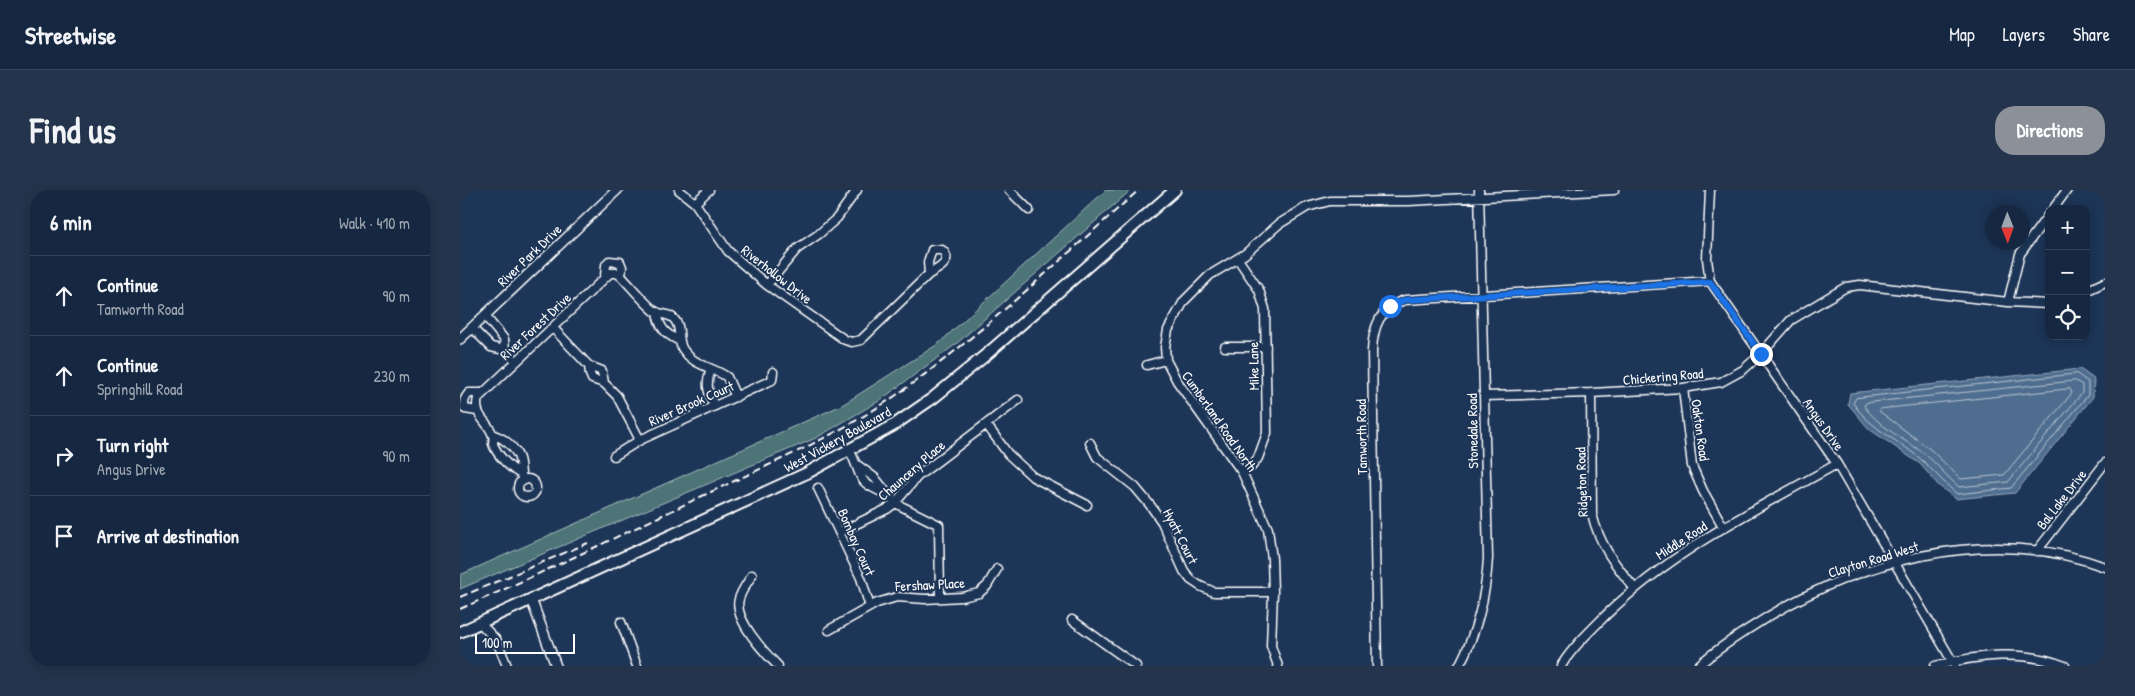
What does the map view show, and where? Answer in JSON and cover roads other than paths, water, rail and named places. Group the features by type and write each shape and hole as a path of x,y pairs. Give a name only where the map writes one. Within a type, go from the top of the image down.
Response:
{"main road":[{"name":"West Vickery Boulevard","path":"460,632 807,473 850,451 894,425 956,380 1175,190"}],"street":[{"name":"River Park Drive","path":"460,339 617,190"},
{"name":"Riverhollow Drive","path":"679,190 695,203 728,251 767,285 845,340 852,342 860,340 928,274"},
{"path":"695,203 709,190"},
{"path":"767,285 797,249 820,234 836,218 855,190"},
{"path":"1009,190 1029,210"},
{"path":"1147,365 1166,360 1165,347 1168,330 1184,301 1210,275 1238,259 1294,214 1307,207 1330,201 1409,200 1479,193 1614,190"},
{"name":"Angus Drive","path":"1710,190 1707,259 1710,282 1837,464 1953,664"},
{"path":"2056,205 2067,190"},
{"name":"Stonedale Road","path":"1460,666 1477,625 1487,576 1479,193"},
{"path":"2008,302 2020,254 2045,220"},
{"name":"Mike Lane","path":"1238,259 1259,290 1264,302 1266,347 1266,433 1258,458 1252,466 1242,472"},
{"name":"River Forest Drive","path":"477,411 465,409 463,404 464,398 469,393 480,393 552,328 605,276 606,265 609,261 620,262 622,267 621,276 657,312 667,314 675,320 679,329 678,340"},
{"path":"605,276 610,273 617,273 621,276"},
{"name":"Tamworth Road","path":"1377,666 1372,351 1375,327 1385,311 1396,302 1405,300 1710,282"},
{"path":"2090,288 2105,282"},
{"name":"Chickering Road","path":"1484,396 1682,388 1721,382 1743,370 1761,354 1792,320 1846,287 1863,284 2008,302 2045,304"},
{"name":"River Forest Drive","path":"657,312 658,321 662,329 668,335 678,340 691,358 727,377 736,396"},
{"path":"485,316 504,339 504,350"},
{"path":"472,328 491,347 504,350 516,361"},
{"path":"552,328 589,366 602,371 604,383"},
{"path":"1225,347 1266,347"},
{"name":"Cumberland Road North","path":"1166,360 1177,381 1242,472 1268,530 1272,560 1273,592 1271,646 1278,666"},
{"path":"589,366 592,379 604,383 617,396 640,440"},
{"path":"711,370 707,380 707,389 714,406"},
{"name":"River Brook Court","path":"614,456 640,440 772,380 773,372"},
{"name":"Oakton Road","path":"1682,388 1692,466 1703,492 1724,528"},
{"path":"480,393 476,405 477,411 493,436 493,444 512,469 521,477 518,456 501,436 493,436"},
{"name":"Ridgeton Road","path":"1591,393 1592,514 1597,534 1607,554 1634,588"},
{"name":"Chauncery Place","path":"840,532 887,509 895,503 918,476 1018,400"},
{"path":"986,424 1020,467 1033,477 1087,505"},
{"name":"Hyatt Court","path":"1090,443 1097,457 1135,487 1150,505 1162,522 1184,571 1191,580 1214,592 1273,592"},
{"path":"850,451 856,464 876,478 895,503 940,525 940,597"},
{"name":"Bal Lake Drive","path":"2037,551 2105,463"},
{"name":"Middle Road","path":"1561,666 1590,631 1634,588 1672,560 1724,528 1837,464"},
{"name":"Bombay Court","path":"818,488 861,578 870,607"},
{"name":"Clayton Road West","path":"1698,666 1725,644 1794,601 1853,575 1894,562 1931,554 2007,548 2082,558 2105,567"},
{"name":"Fershaw Place","path":"830,630 870,607 897,597 925,599 962,597 979,592 987,586 997,569"},
{"path":"752,575 739,599 740,616 752,635 778,666"},
{"path":"532,599 556,666"},
{"path":"1072,620 1136,666"},
{"path":"621,622 637,666"},
{"path":"480,623 497,641 507,666"},
{"path":"1935,666 1953,664 1978,656 2009,655 2041,658 2064,666"}],"water":[{"path":"2080,369 2094,379 2093,397 2015,493 1956,499 1939,486 1920,464 1869,429 1848,404 1850,393"}],"railway":[{"path":"460,609 799,451 872,411 959,348 1139,190"},
{"path":"460,597 588,543"}]}
